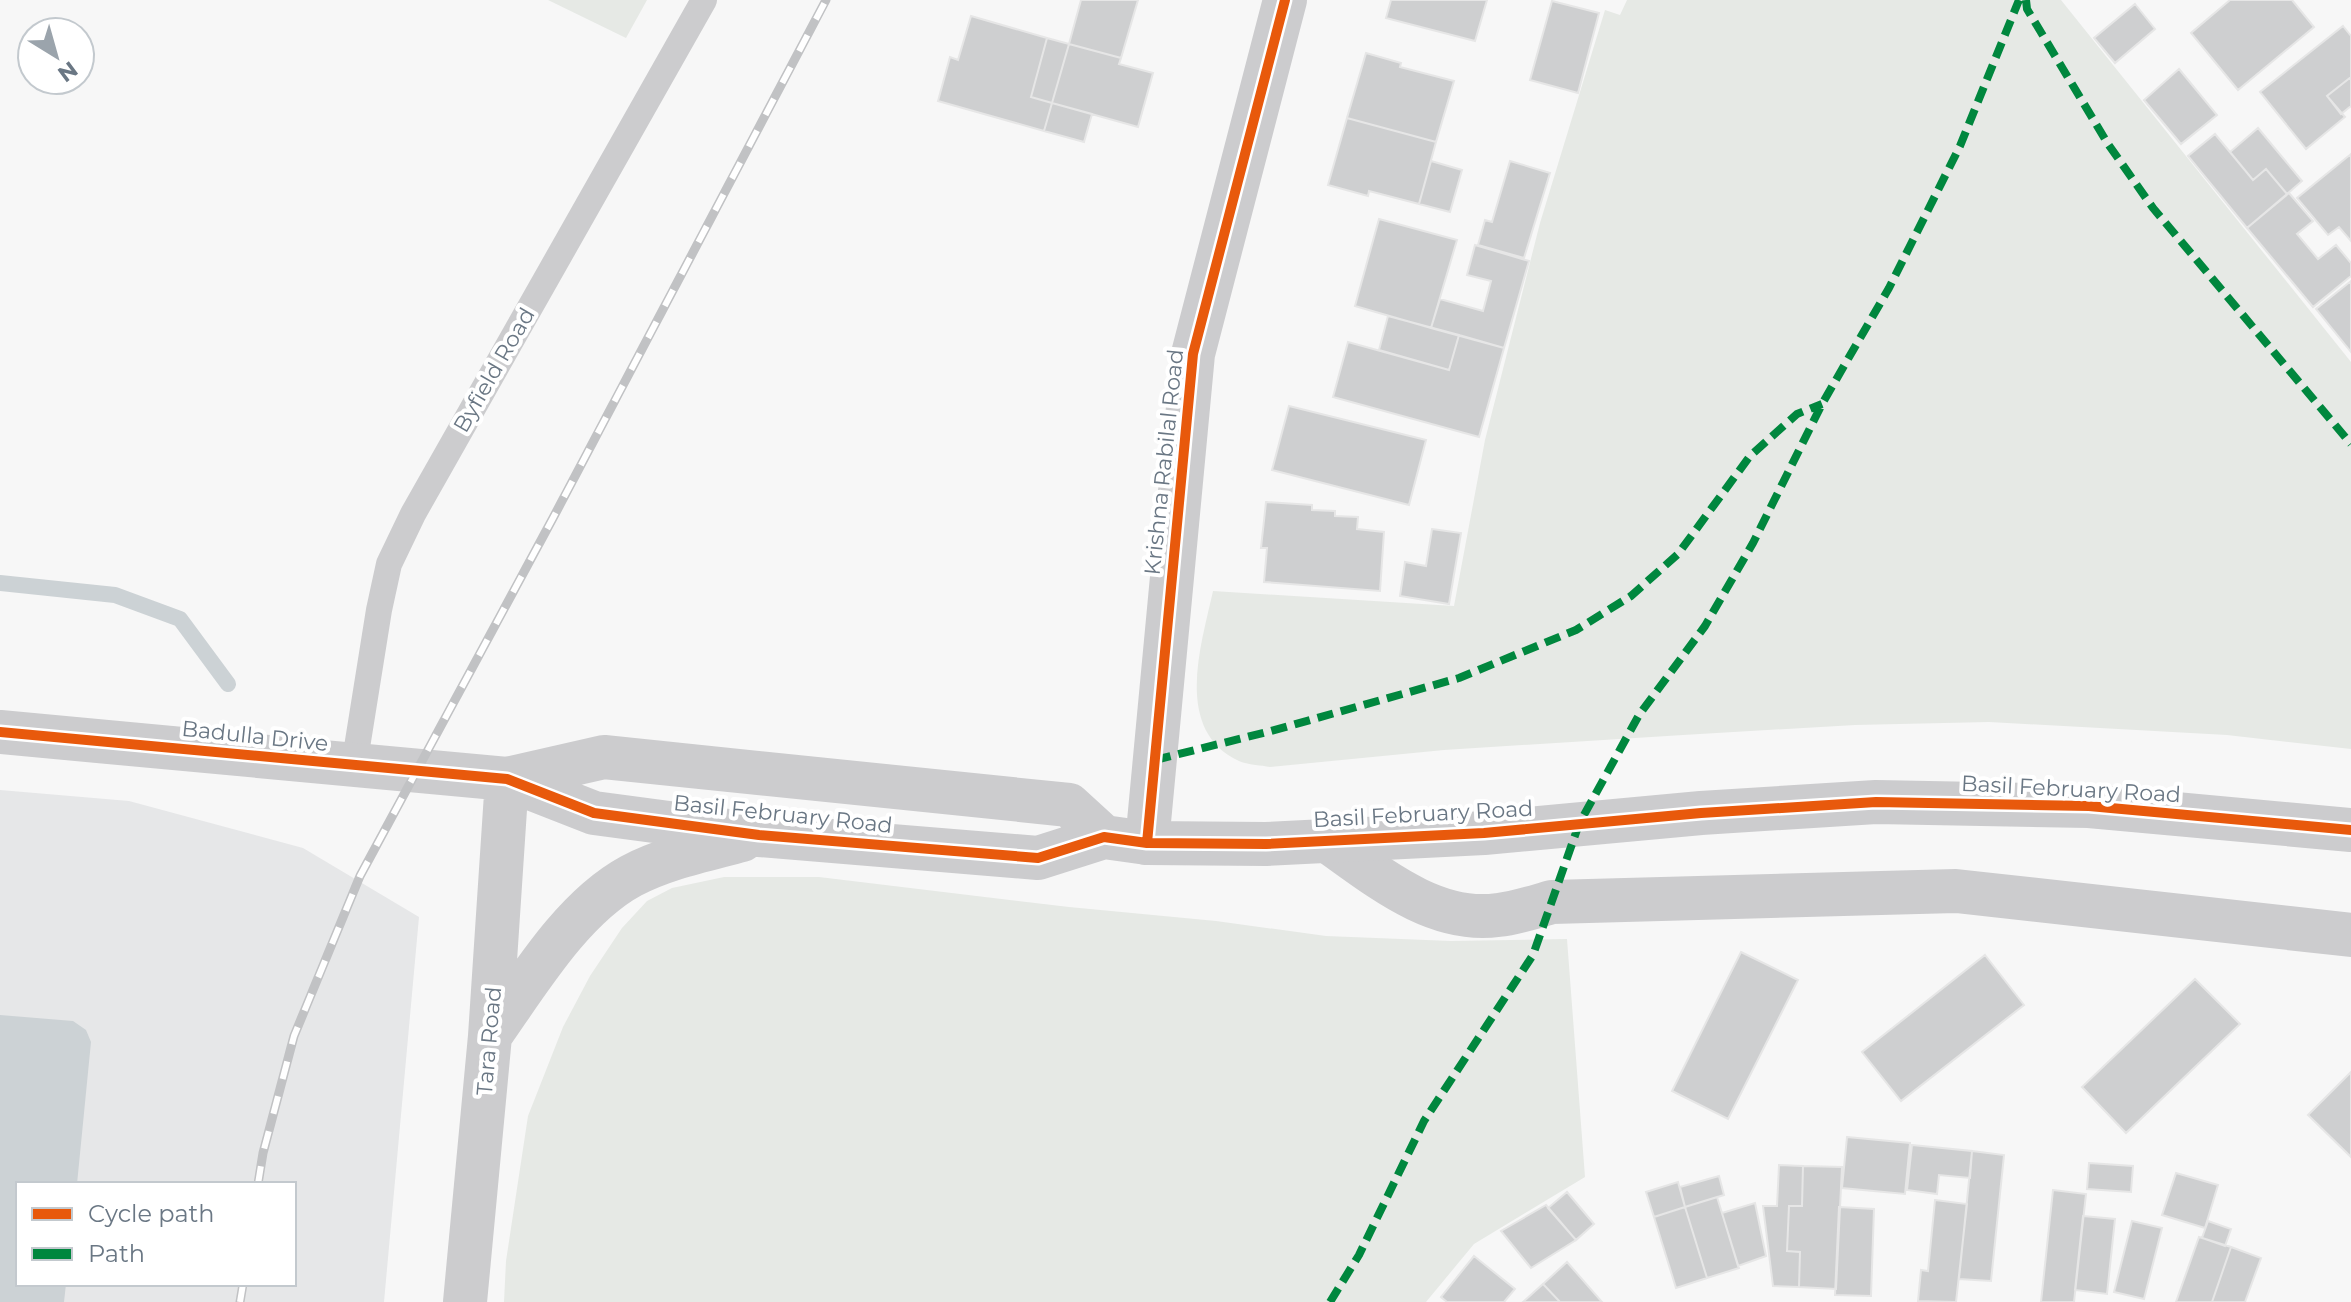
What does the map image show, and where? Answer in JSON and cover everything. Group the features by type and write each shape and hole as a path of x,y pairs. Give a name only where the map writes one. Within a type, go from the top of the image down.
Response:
{"street":[{"name":"Krishna Rabilal Road","path":"1147,843 1193,354 1285,0"},
{"name":"Badulla Drive","path":"0,732 507,779"},
{"name":"Basil February Road","path":"507,779 604,757 1069,805 1104,837"},
{"name":"Basil February Road","path":"507,779 594,813 759,835 1038,858 1104,837 1147,843 1266,844 1484,833 1701,813 1876,802 2089,806 2351,830"},
{"name":"Tara Road","path":"465,1302 490,1036 507,779"},
{"path":"490,1036 541,964 585,911 628,878 652,866 759,835"},
{"path":"1326,840 1422,903 1461,913 1496,916 1552,902 1956,891 2351,935"}],"lane":[{"name":"Byfield Road","path":"354,766 389,564 413,514 704,0"}],"shaded area":[{"path":"548,0 647,0 626,38"},
{"path":"1627,0 2061,0 2351,362 2351,749 2227,735 1989,722 1855,725 1683,735 1444,750 1270,767 1239,761 1218,747 1205,729 1197,685 1213,591 1454,606 1485,440 1540,223 1605,10 1620,15"},
{"path":"0,790 129,801 303,848 419,917 384,1302 0,1302"},
{"path":"724,877 819,877 1326,936 1451,941 1567,939 1585,1177 1474,1244 1426,1302 504,1302 506,1261 528,1116 563,1027 590,976 622,928 647,901 672,888"},
{"path":"0,1015 73,1021 86,1030 91,1042 77,1182 16,1182 16,1286 66,1286 64,1302 0,1302"}],"building":[{"path":"1081,0 1138,0 1121,58 1069,44"},
{"path":"1391,0 1487,0 1475,41 1386,18"},
{"path":"2230,0 2292,0 2314,27 2238,90 2191,33"},
{"path":"1552,1 1599,13 1578,93 1530,80"},
{"path":"2135,4 2155,29 2115,63 2094,38"},
{"path":"971,16 1047,38 1031,97 1052,103 1044,131 938,101 950,57 958,60"},
{"path":"2343,26 2351,36 2351,77 2327,96 2345,117 2306,149 2260,92"},
{"path":"1047,38 1069,44 1052,103 1031,97"},
{"path":"1069,44 1121,58 1119,64 1153,73 1138,127 1052,103"},
{"path":"1366,53 1401,63 1400,67 1454,81 1436,142 1347,118"},
{"path":"2179,69 2217,115 2181,144 2144,100"},
{"path":"2351,77 2351,106 2341,114 2327,96"},
{"path":"1052,103 1092,114 1084,142 1044,131"},
{"path":"1347,118 1436,142 1419,204 1369,191 1368,196 1328,185"},
{"path":"2258,128 2302,181 2287,194 2266,169 2253,180 2230,152"},
{"path":"2215,134 2253,180 2266,169 2287,194 2247,228 2188,156"},
{"path":"2351,154 2351,241 2339,227 2328,235 2297,198"},
{"path":"1431,161 1462,170 1450,212 1419,204"},
{"path":"1510,161 1550,173 1524,258 1478,245 1485,220 1492,222"},
{"path":"2289,193 2313,221 2297,234 2318,259 2336,245 2351,263 2351,276 2313,307 2247,228"},
{"path":"1379,219 1457,240 1431,328 1355,306"},
{"path":"1475,245 1529,261 1504,348 1431,328 1440,299 1483,311 1491,281 1467,275"},
{"path":"2351,281 2351,352 2316,309"},
{"path":"1388,316 1459,335 1449,370 1379,350"},
{"path":"1459,335 1504,348 1479,437 1333,397 1348,342 1449,370"},
{"path":"1289,406 1426,440 1409,505 1272,470"},
{"path":"1266,502 1312,505 1312,510 1335,511 1335,516 1358,517 1357,529 1384,532 1380,591 1264,582 1267,548 1261,548"},
{"path":"1432,529 1461,533 1449,604 1400,596 1405,562 1426,566"},
{"path":"1741,952 1798,980 1728,1119 1672,1091"},
{"path":"1985,955 2024,1005 1901,1101 1862,1052"},
{"path":"2195,979 2240,1024 2126,1133 2082,1087"},
{"path":"2351,1072 2351,1157 2308,1115"},
{"path":"1847,1137 1910,1143 1905,1194 1842,1188"},
{"path":"1912,1145 1972,1151 1970,1178 1939,1175 1937,1194 1907,1190"},
{"path":"1972,1151 2004,1155 1991,1281 1959,1279"},
{"path":"2089,1163 2133,1166 2131,1192 2087,1189"},
{"path":"1779,1165 1803,1166 1802,1206 1789,1206 1787,1251 1800,1252 1799,1287 1773,1286 1763,1206 1777,1206"},
{"path":"1803,1166 1842,1167 1836,1289 1799,1287 1800,1252 1787,1251 1789,1206 1802,1206"},
{"path":"2176,1173 2218,1185 2205,1228 2162,1215"},
{"path":"1719,1176 1724,1195 1685,1207 1680,1187"},
{"path":"1678,1182 1685,1207 1654,1217 1646,1192"},
{"path":"2053,1190 2086,1194 2074,1302 2041,1302"},
{"path":"1567,1192 1594,1224 1576,1240 1548,1208"},
{"path":"1717,1197 1739,1268 1707,1278 1685,1207"},
{"path":"1935,1200 1967,1204 1956,1302 1918,1301 1921,1270 1928,1271"},
{"path":"1755,1203 1766,1256 1738,1266 1722,1213"},
{"path":"1546,1205 1576,1240 1531,1268 1501,1231"},
{"path":"1685,1207 1707,1278 1676,1288 1654,1217"},
{"path":"1839,1207 1874,1209 1871,1296 1835,1295"},
{"path":"2083,1216 2115,1219 2107,1294 2075,1290"},
{"path":"2132,1221 2162,1228 2144,1299 2114,1292"},
{"path":"2208,1221 2231,1229 2225,1246 2202,1238"},
{"path":"2199,1237 2231,1247 2212,1302 2176,1302"},
{"path":"2231,1247 2261,1258 2245,1302 2212,1302"},
{"path":"1474,1256 1515,1289 1504,1302 1447,1302 1441,1297"},
{"path":"1567,1262 1602,1302 1560,1302 1543,1284"},
{"path":"1543,1284 1560,1302 1523,1302"}],"waterway":[{"path":"0,583 115,595 180,619 228,684"}],"railway":[{"path":"258,1182 294,1036 360,876 826,0"},
{"path":"240,1302 243,1286"}],"marked path":[{"path":"1330,1302 1359,1255 1424,1121 1533,955 1579,824 1639,715 1705,626 1753,543 1822,404 1889,288 1960,146 2019,0"},
{"path":"2026,0 2027,9 2108,144 2153,208 2351,444"},
{"path":"1155,760 1459,678 1576,630 1631,596 1678,554 1750,456 1797,414 1822,404"}],"cycle path":[{"path":"1147,843 1193,354 1285,0"},
{"path":"0,732 507,779 594,813 759,835 1038,858 1104,837 1147,843 1266,844 1484,833 1701,813 1876,802 2089,806 2351,830"}]}
